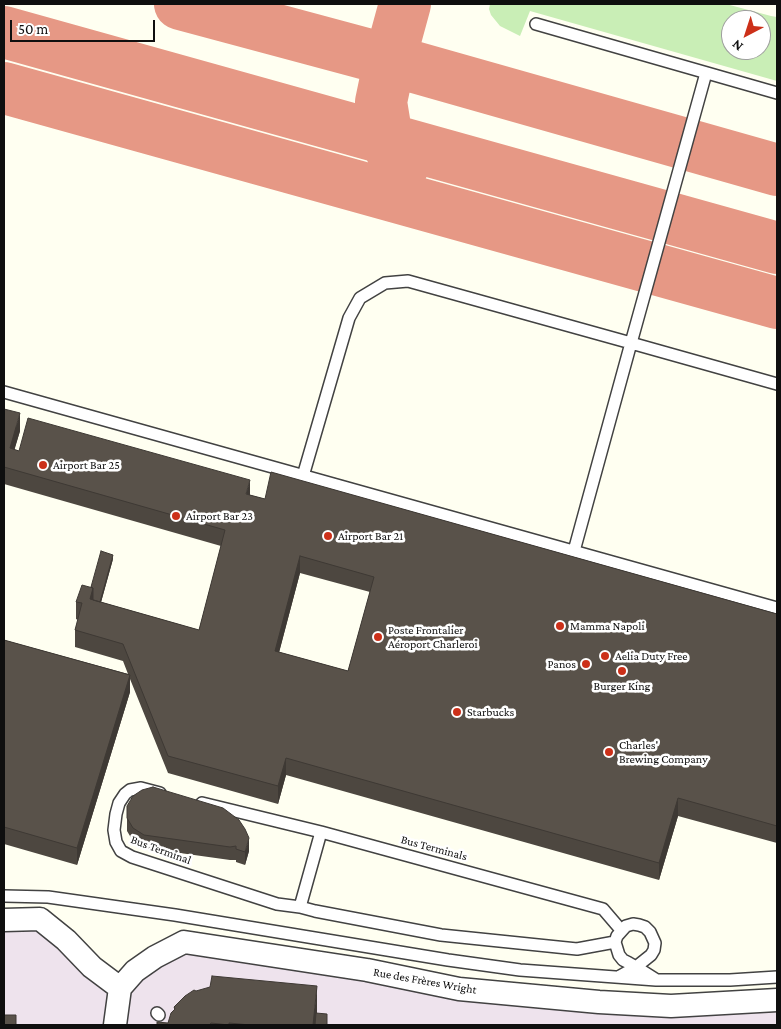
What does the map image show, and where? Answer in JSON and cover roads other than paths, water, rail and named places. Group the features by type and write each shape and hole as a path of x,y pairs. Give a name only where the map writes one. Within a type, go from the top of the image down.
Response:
{"street":[{"path":"4,920 40,919 66,940 92,967 120,988 115,1025"},
{"name":"Rue des Frères Wright","path":"120,988 135,971 184,942 367,970 459,989 599,1002 671,1006 777,1000"}],"lane":[{"path":"536,24 777,93"},
{"path":"574,551 706,73"},
{"path":"303,476 349,318 360,298 385,283 408,281 777,384"},
{"path":"4,392 777,608"},
{"name":"Bus Terminal","path":"174,796 141,788 130,790 125,794 119,803 114,830 116,842 121,851 132,857 277,904 300,906"},
{"path":"190,800 321,832 300,906 315,911 441,935 577,949 615,942"},
{"name":"Bus Terminals","path":"321,832 603,909 621,930"},
{"path":"4,896 48,897 175,915 520,970 656,980 730,980 777,977"},
{"path":"618,977 636,967 651,955 655,944 654,937 645,927 632,924 621,930 615,942 618,955 623,960 636,967 656,980"}],"place":[{"name":"Airport Bar 25","path":"43,465"},
{"name":"Airport Bar 23","path":"176,516"},
{"name":"Airport Bar 21","path":"328,536"},
{"name":"Mamma Napoli","path":"560,626"},
{"name":"Poste Frontalier Aéroport Charleroi","path":"378,637"},
{"name":"Aelia Duty Free","path":"605,656"},
{"name":"Panos","path":"586,664"},
{"name":"Burger King","path":"622,671"},
{"name":"Starbucks","path":"457,712"},
{"name":"Charles' Brewing Company","path":"609,752"}]}
